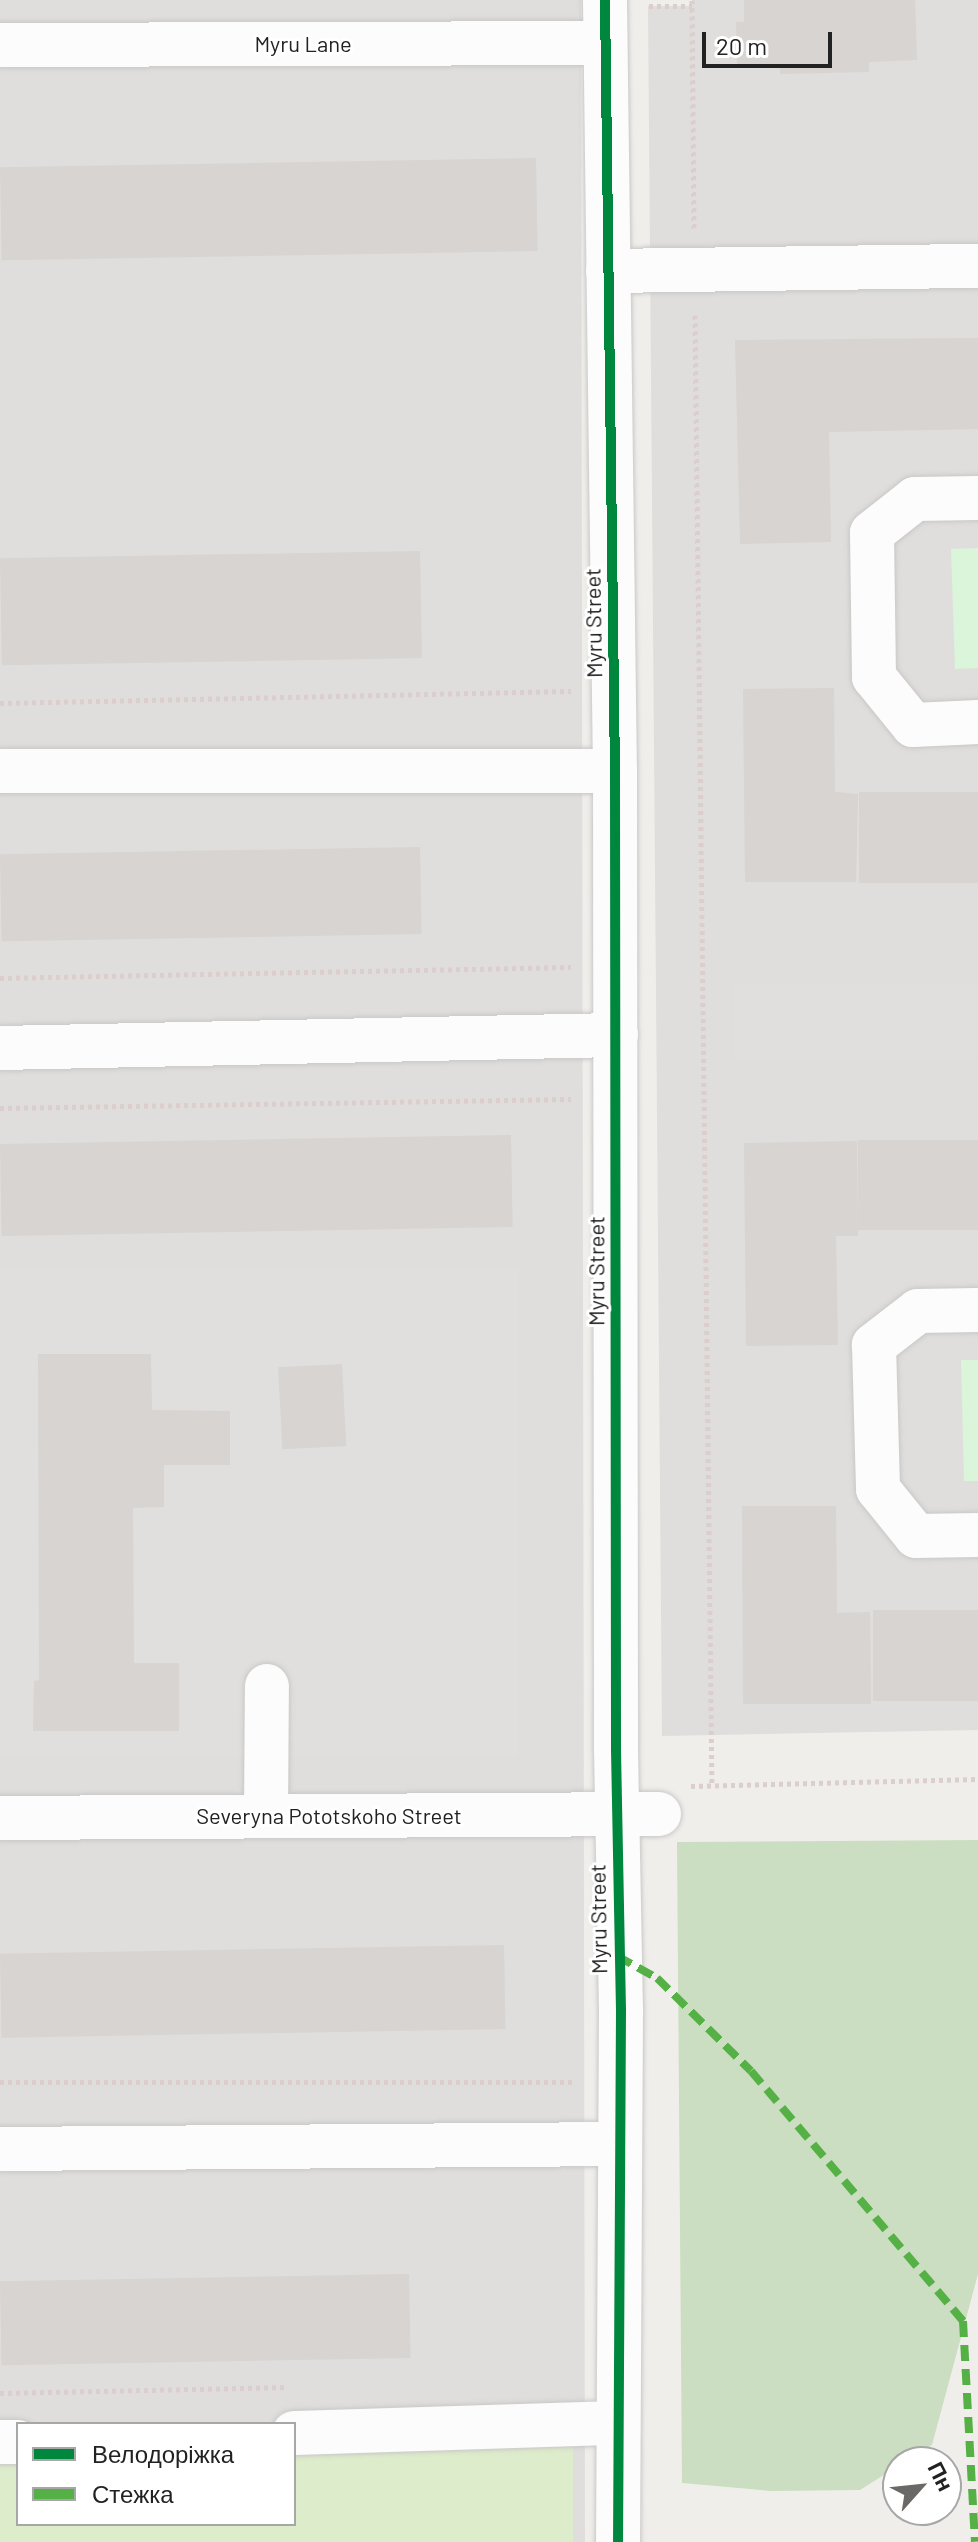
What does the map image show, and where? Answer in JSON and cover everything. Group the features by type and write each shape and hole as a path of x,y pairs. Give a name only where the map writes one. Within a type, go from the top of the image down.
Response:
{"street":[{"name":"Myru Street","path":"618,2542 621,2010 654,1805 616,1035 605,43 620,3"},
{"name":"Myru Lane","path":"0,45 605,43"},
{"path":"608,271 978,266"},
{"path":"978,498 915,499 872,533 874,677 913,725 978,722"},
{"path":"0,771 615,771"},
{"path":"0,1048 616,1035"},
{"path":"978,1310 918,1311 874,1345 878,1489 916,1536 978,1535"},
{"path":"266,1816 267,1686"},
{"name":"Severyna Pototskoho Street","path":"0,1818 266,1816 654,1805"},
{"path":"0,2149 618,2144"},
{"path":"296,2433 618,2423"}],"path":[{"path":"620,3 692,3 712,1785"},
{"path":"0,703 571,691"},
{"path":"0,978 572,967"},
{"path":"0,1108 572,1099"},
{"path":"654,1805 712,1785 978,1779"},
{"path":"0,2082 572,2082"}],"shaded area":[{"path":"0,0 581,0 585,2542 0,2542"},
{"path":"692,0 978,0 978,1730 662,1736 648,6 691,6"},
{"path":"734,983 978,983 978,1058 734,1058"},
{"path":"0,1268 518,1268 518,1757 0,1757"}],"green space":[{"path":"978,548 978,668 955,669 951,549"},
{"path":"961,1360 978,1360 978,1481 964,1481"},
{"path":"978,1840 978,2274 932,2445 882,2446 882,2476 860,2490 771,2491 682,2483 677,1842"},
{"path":"573,2425 573,2542 0,2542 0,2442 16,2442 16,2526 296,2526 296,2433"}],"building":[{"path":"744,0 915,0 917,60 869,62 869,72 780,74 780,64 737,66 736,22 744,22"},
{"path":"536,158 538,251 2,260 0,167"},
{"path":"978,338 978,429 829,432 831,542 740,544 735,340"},
{"path":"420,551 422,658 2,665 0,558"},
{"path":"834,688 835,792 858,794 856,882 745,882 743,689"},
{"path":"859,792 978,792 978,883 859,883"},
{"path":"420,847 422,934 2,941 0,854"},
{"path":"511,1135 513,1227 2,1236 0,1144"},
{"path":"858,1140 978,1140 978,1230 858,1230"},
{"path":"857,1141 858,1236 836,1236 838,1345 746,1346 744,1143"},
{"path":"38,1354 151,1354 152,1410 230,1411 230,1465 164,1465 164,1507 133,1508 134,1663 179,1663 179,1731 33,1731 34,1681 39,1680"},
{"path":"342,1364 346,1446 282,1449 278,1367"},
{"path":"742,1506 836,1506 837,1613 870,1612 871,1704 743,1704"},
{"path":"873,1610 978,1610 978,1701 873,1701"},
{"path":"504,1945 505,2029 2,2038 0,1954"},
{"path":"409,2274 410,2358 2,2365 0,2281"}],"marked path":[{"path":"617,1956 657,1978 751,2071 963,2321 975,2542"}],"cycle path":[{"path":"605,0 615,771 616,1750 621,2010 618,2542"}]}
